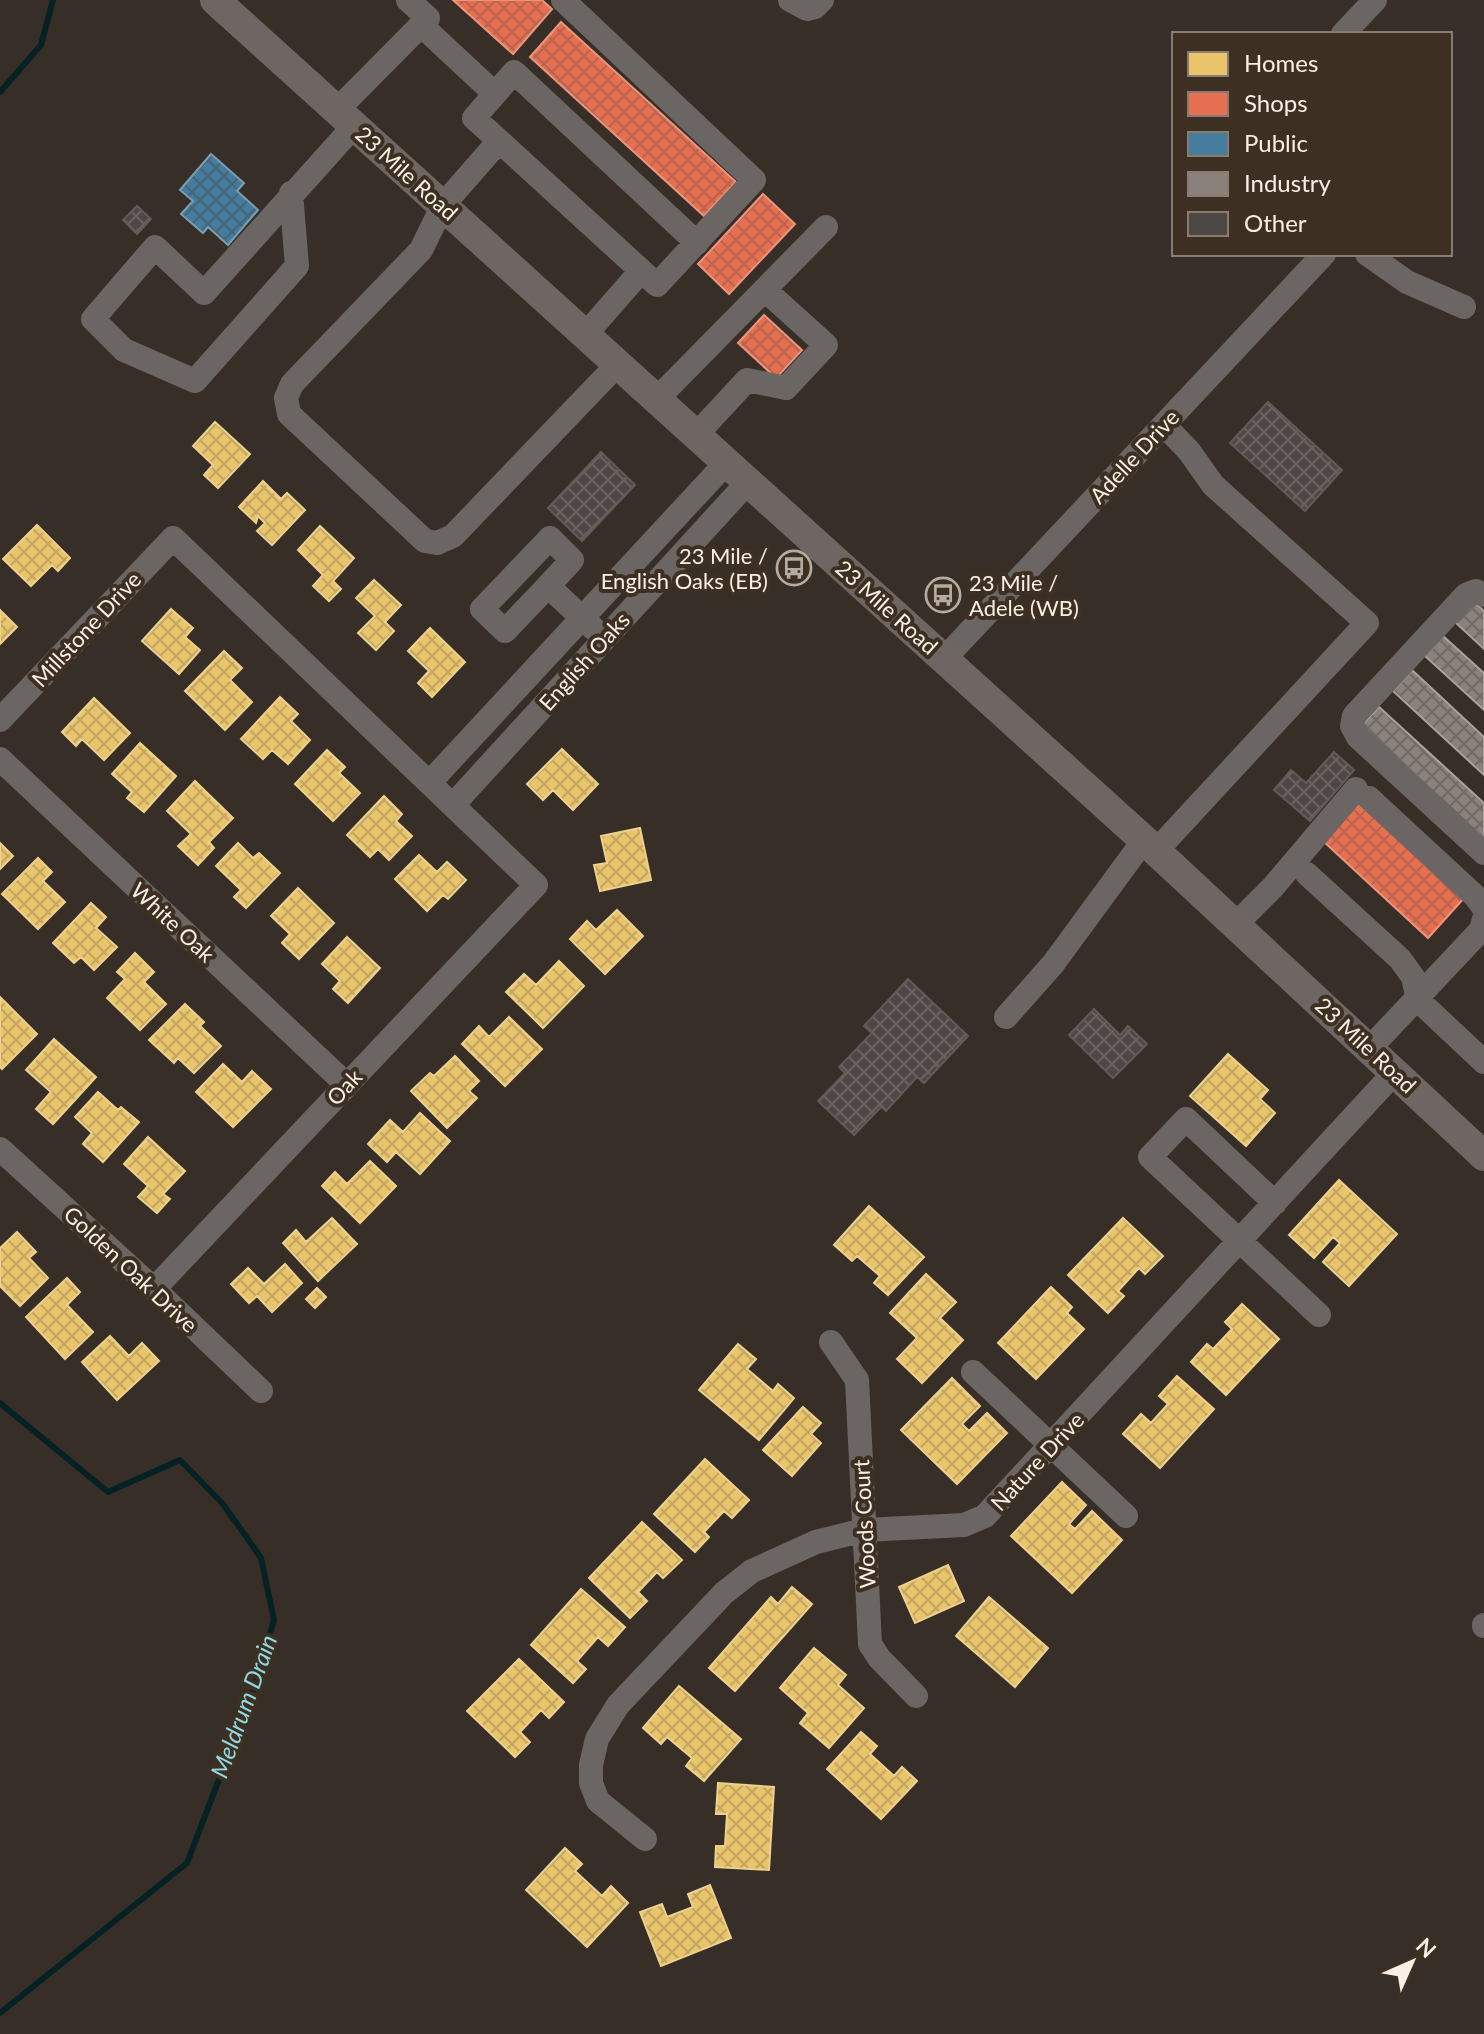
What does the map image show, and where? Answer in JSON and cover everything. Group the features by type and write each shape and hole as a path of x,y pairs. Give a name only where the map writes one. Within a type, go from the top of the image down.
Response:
{"main road":[{"name":"23 Mile Road","path":"215,0 1236,924 1483,1152"}],"street":[{"path":"291,193 297,266 195,381 124,350 93,319 155,247 204,293 291,193 346,118 428,18 408,0"},
{"path":"563,0 754,180 697,243 657,285 474,118 514,72 697,243"},
{"path":"790,0 807,9 822,1"},
{"path":"1345,32 1375,0"},
{"path":"421,25 495,94"},
{"path":"499,141 443,205 421,250 292,384 286,398 289,414 425,541 437,543 453,536 618,364"},
{"path":"657,399 826,227"},
{"name":"Adelle Drive","path":"944,659 1322,256"},
{"path":"1370,256 1407,282 1464,307"},
{"path":"585,335 641,271"},
{"path":"696,435 747,380 786,388 826,345 766,291"},
{"path":"1006,1017 1150,846 1367,623 1213,485 1189,451 1164,425"},
{"name":"English Oaks","path":"430,782 582,618 738,472"},
{"name":"English Oaks","path":"453,805 604,638 738,472"},
{"name":"Millstone Drive","path":"0,720 173,538 430,782"},
{"path":"548,586 604,638"},
{"path":"1484,595 1476,591 1466,595 1354,716 1352,726 1358,737 1484,853"},
{"name":"White Oak","path":"0,759 346,1084"},
{"path":"430,782 453,805"},
{"path":"1236,924 1362,794 1475,896 1484,908"},
{"name":"Oak","path":"154,1289 536,885 453,805"},
{"path":"1307,874 1400,959 1413,977 1418,1000 1484,1062"},
{"path":"1370,1048 1481,930 1484,919"},
{"name":"Nature Drive","path":"645,1839 598,1801 591,1783 591,1765 597,1739 618,1705 724,1593 752,1571 816,1542 864,1530 964,1525 985,1516 1395,1072"},
{"path":"1275,1203 1186,1119 1150,1157 1319,1315"},
{"name":"Golden Oak Drive","path":"0,1149 261,1391"},
{"name":"Woods Court","path":"831,1342 857,1380 870,1644 879,1658 916,1696"},
{"path":"973,1372 1126,1516"}],"building: Homes":[{"path":"215,422 250,454 218,488 204,475 213,465 193,446"},
{"path":"263,481 281,499 287,493 305,510 272,545 257,531 265,523 258,516 256,523 239,507"},
{"path":"37,525 70,558 58,571 52,565 31,586 3,559"},
{"path":"320,526 354,558 333,581 341,589 329,601 313,586 323,575 298,550"},
{"path":"374,580 401,605 385,622 394,631 376,650 358,633 375,616 356,598"},
{"path":"171,609 193,628 185,637 200,650 179,674 142,641"},
{"path":"0,610 17,627 0,644"},
{"path":"430,628 465,662 432,697 418,683 429,671 408,651"},
{"path":"224,651 242,668 230,680 252,702 225,730 185,691"},
{"path":"280,697 298,714 291,721 310,740 288,764 272,750 263,759 241,739"},
{"path":"94,698 130,733 104,760 82,739 76,746 62,732"},
{"path":"140,743 176,776 144,812 127,798 132,792 112,774"},
{"path":"562,749 598,784 573,810 553,790 543,800 527,784"},
{"path":"327,750 345,767 339,773 360,793 333,821 295,784"},
{"path":"195,781 233,818 209,842 214,848 198,865 178,846 191,834 167,811"},
{"path":"384,796 402,814 396,821 412,836 389,860 378,849 370,857 347,835"},
{"path":"640,828 651,880 600,891 594,865 607,863 601,836"},
{"path":"0,843 13,856 0,869"},
{"path":"238,843 253,858 259,853 280,873 246,908 234,897 241,890 216,866"},
{"path":"419,855 437,872 447,862 466,880 448,899 443,895 427,911 395,879"},
{"path":"38,858 52,872 43,881 65,902 38,929 2,894"},
{"path":"298,888 334,923 299,959 282,943 290,934 271,916"},
{"path":"91,903 106,917 96,928 117,947 94,970 81,957 74,963 53,943"},
{"path":"617,910 643,936 605,974 570,939 587,921 596,930"},
{"path":"347,937 380,968 348,1003 333,989 340,981 322,964"},
{"path":"135,953 154,972 144,982 166,1004 140,1030 107,998 125,979 117,972"},
{"path":"559,961 584,986 543,1028 506,992 524,974 536,985"},
{"path":"0,997 37,1034 2,1069 0,1067"},
{"path":"185,1004 204,1022 200,1026 221,1046 194,1073 178,1058 174,1063 149,1040"},
{"path":"509,1017 542,1049 505,1086 462,1044 479,1026 489,1037"},
{"path":"54,1039 96,1077 53,1124 36,1109 51,1092 26,1070"},
{"path":"1228,1054 1268,1090 1260,1099 1275,1113 1246,1146 1190,1096"},
{"path":"455,1056 479,1081 469,1091 477,1098 447,1128 411,1091 430,1073 434,1076"},
{"path":"223,1064 242,1082 252,1071 271,1089 233,1127 196,1092"},
{"path":"98,1092 118,1110 121,1107 139,1122 103,1162 83,1144 92,1133 75,1117"},
{"path":"420,1113 450,1141 420,1174 396,1152 387,1162 368,1144 390,1120 403,1132"},
{"path":"148,1137 185,1171 163,1194 170,1199 157,1213 138,1197 148,1186 124,1164"},
{"path":"370,1161 396,1186 360,1223 322,1186 335,1172 347,1184"},
{"path":"1339,1180 1397,1234 1349,1286 1323,1262 1340,1243 1333,1237 1314,1258 1289,1235"},
{"path":"869,1206 924,1257 888,1295 874,1283 880,1276 857,1256 852,1261 834,1245"},
{"path":"332,1218 357,1244 318,1281 283,1243 296,1230 306,1242"},
{"path":"1123,1218 1163,1256 1145,1274 1139,1268 1118,1291 1124,1296 1108,1313 1068,1275"},
{"path":"17,1232 36,1252 29,1258 48,1278 20,1306 0,1286 0,1248"},
{"path":"285,1264 302,1283 272,1312 257,1296 249,1303 231,1284 248,1268 264,1284"},
{"path":"926,1274 956,1302 940,1318 963,1340 922,1383 897,1359 917,1338 890,1313"},
{"path":"67,1278 80,1292 67,1305 93,1332 65,1359 26,1317"},
{"path":"1051,1287 1072,1307 1067,1313 1084,1329 1036,1379 998,1343"},
{"path":"317,1288 326,1297 315,1308 306,1299"},
{"path":"1242,1304 1279,1339 1226,1395 1191,1362 1207,1344 1213,1349 1232,1329 1225,1322"},
{"path":"110,1336 129,1356 142,1343 159,1361 117,1400 82,1362"},
{"path":"738,1344 756,1359 747,1369 773,1391 778,1384 794,1398 759,1440 699,1390"},
{"path":"1177,1376 1214,1409 1160,1468 1123,1434 1141,1414 1151,1423 1168,1404 1159,1396"},
{"path":"952,1378 980,1406 962,1424 969,1431 987,1413 1007,1433 957,1484 901,1430"},
{"path":"803,1407 821,1423 811,1434 821,1443 792,1476 763,1450"},
{"path":"705,1459 749,1500 732,1518 724,1511 704,1532 709,1537 695,1552 654,1514"},
{"path":"1062,1482 1086,1505 1069,1524 1075,1529 1092,1511 1122,1540 1072,1593 1011,1536"},
{"path":"642,1522 682,1560 663,1578 657,1572 638,1592 647,1601 630,1618 589,1578"},
{"path":"948,1565 964,1601 915,1623 899,1587"},
{"path":"792,1587 812,1604 735,1691 709,1668 771,1597 778,1604"},
{"path":"581,1589 625,1627 608,1646 598,1637 577,1661 586,1669 573,1683 531,1645"},
{"path":"989,1597 1048,1648 1015,1687 956,1636"},
{"path":"814,1648 846,1675 838,1685 864,1708 829,1748 800,1723 808,1713 780,1688"},
{"path":"519,1659 564,1702 549,1718 541,1710 520,1732 530,1742 515,1757 467,1711"},
{"path":"679,1686 741,1739 704,1781 686,1766 692,1758 667,1737 661,1744 643,1728"},
{"path":"861,1732 877,1746 870,1754 894,1776 902,1767 917,1781 881,1819 827,1769"},
{"path":"718,1783 774,1787 769,1870 715,1867 716,1846 725,1846 727,1814 716,1814"},
{"path":"565,1848 582,1864 575,1871 602,1896 611,1886 628,1903 587,1947 526,1890"},
{"path":"710,1885 731,1938 661,1966 640,1912 662,1904 667,1917 693,1907 688,1894"}],"building: Shops":[{"path":"453,0 542,0 552,9 513,54"},
{"path":"561,22 736,182 704,216 530,57"},
{"path":"763,194 795,224 729,294 698,264"},
{"path":"764,315 802,350 776,378 738,343"},
{"path":"1361,800 1465,897 1428,938 1323,841"}],"building: Public":[{"path":"211,154 244,183 237,191 258,210 228,245 208,227 203,233 181,214 193,201 180,190"}],"building: Industry":[{"path":"1474,602 1484,611 1484,649 1455,622"},
{"path":"1443,636 1484,673 1484,710 1425,656"},
{"path":"1412,670 1484,737 1484,775 1393,691"},
{"path":"1379,707 1484,803 1484,843 1359,728"}],"building: Other":[{"path":"137,206 151,219 137,234 123,220"},
{"path":"1268,402 1342,470 1305,511 1230,443"},
{"path":"601,452 635,485 582,541 548,508"},
{"path":"1334,752 1354,770 1310,821 1274,790 1291,770 1306,783"},
{"path":"908,979 968,1036 924,1083 917,1077 886,1111 881,1107 854,1135 818,1101 845,1073 839,1067 872,1033 864,1026"},
{"path":"1094,1009 1120,1035 1128,1026 1147,1044 1113,1078 1069,1035"}],"waterway":[{"name":"Meldrum Drain","path":"0,92 41,45 53,0"},
{"name":"Meldrum Drain","path":"0,1403 108,1492 180,1460 223,1504 261,1558 274,1620 254,1688 187,1863 0,2013"}],"place":[{"name":"23 Mile / English Oaks (EB)","path":"794,568"},
{"name":"23 Mile / Adele (WB)","path":"943,595"}]}
